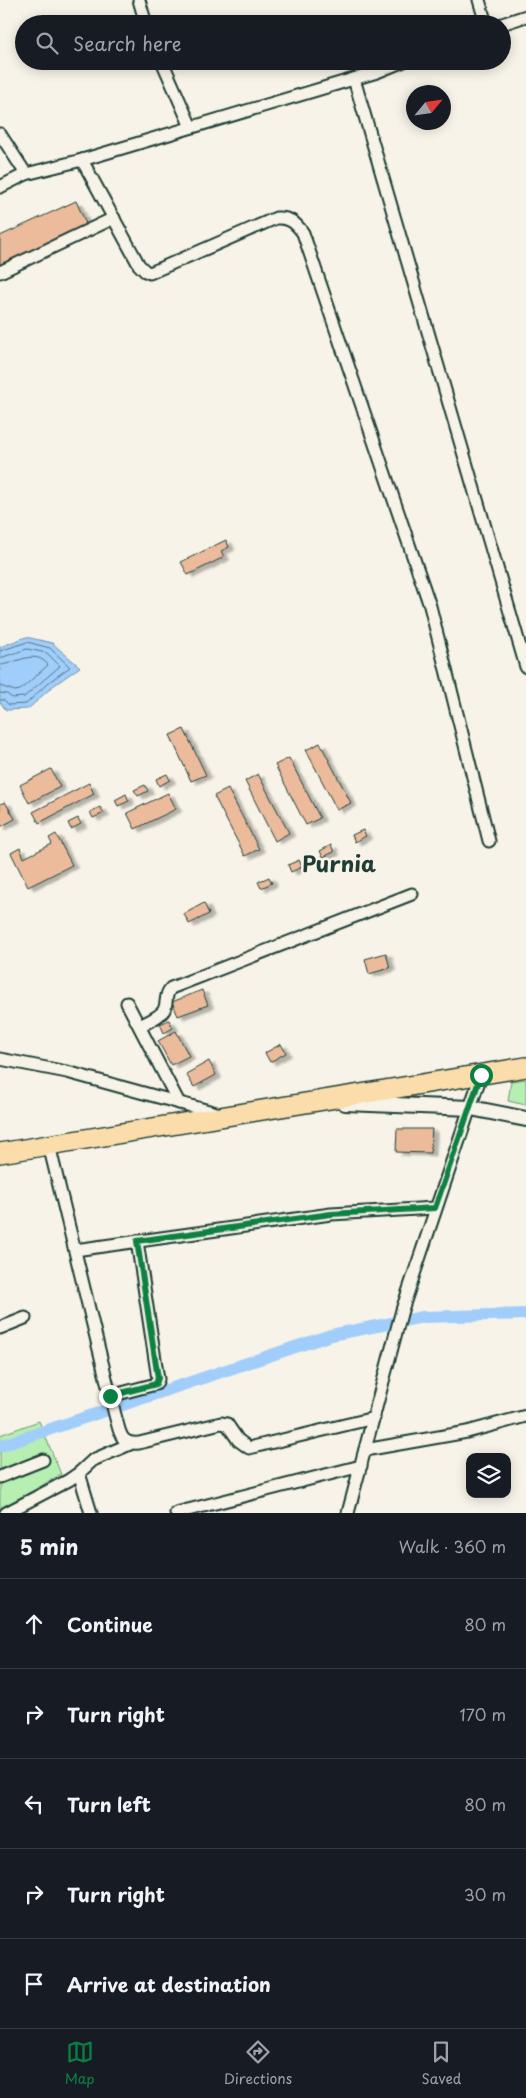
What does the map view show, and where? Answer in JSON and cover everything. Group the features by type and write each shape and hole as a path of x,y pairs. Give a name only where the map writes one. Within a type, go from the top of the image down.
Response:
{"highway":[{"path":"0,1153 526,1067"}],"street":[{"path":"139,0 143,15"},
{"path":"478,0 483,15"},
{"path":"511,21 526,16"},
{"path":"166,70 191,127"},
{"path":"0,187 26,174 82,160 379,70"},
{"path":"354,79 526,667"},
{"path":"0,134 26,174"},
{"path":"82,160 139,265 150,273 276,218 284,217 295,222 302,233 430,606 489,840"},
{"path":"0,272 114,218"},
{"path":"140,1026 160,1015 164,1010 166,996 171,988 412,894"},
{"path":"127,1003 179,1103"},
{"path":"0,1059 66,1072 224,1115"},
{"path":"348,1513 402,1310 481,1075"},
{"path":"321,1102 471,1108 526,1119"},
{"path":"49,1145 115,1415 124,1440 130,1444"},
{"path":"75,1250 331,1214 435,1208"},
{"path":"111,1399 156,1384 158,1378 137,1241"},
{"path":"0,1328 26,1318"},
{"path":"365,1450 468,1432 526,1416"},
{"path":"6,1513 79,1473 93,1460 130,1444 221,1422 227,1424 238,1440 249,1448 374,1418"},
{"path":"0,1477 43,1460"},
{"path":"176,1513 361,1466"},
{"path":"79,1473 91,1513"}],"green space":[{"path":"526,1079 526,1105 508,1101 511,1081"},
{"path":"39,1421 61,1474 0,1511 0,1435"}],"water":[{"path":"26,637 52,643 80,667 53,686 28,709 6,710 0,702 0,647"}],"building":[{"path":"76,201 87,226 0,266 0,236"},
{"path":"226,540 229,547 221,551 224,557 188,575 181,562"},
{"path":"184,729 206,775 191,781 170,735"},
{"path":"320,743 351,803 337,810 306,750"},
{"path":"289,758 320,818 306,825 275,765"},
{"path":"51,769 60,787 29,803 20,785"},
{"path":"167,774 170,780 159,786 156,779"},
{"path":"258,774 289,833 275,841 245,781"},
{"path":"89,783 94,794 39,823 33,812"},
{"path":"145,785 148,791 138,796 134,790"},
{"path":"228,789 259,849 245,856 214,796"},
{"path":"168,793 176,809 135,829 127,813"},
{"path":"126,794 129,801 118,806 115,800"},
{"path":"5,802 15,819 0,827 0,804"},
{"path":"100,807 104,813 93,818 90,812"},
{"path":"78,818 81,824 71,829 68,823"},
{"path":"363,830 366,836 355,842 352,835"},
{"path":"56,834 72,865 28,887 11,853 20,848 24,858 52,844 49,838"},
{"path":"331,845 334,852 323,857 320,851"},
{"path":"299,860 302,867 291,872 288,865"},
{"path":"269,877 272,883 261,888 258,882"},
{"path":"204,903 209,914 189,924 184,914"},
{"path":"386,953 390,968 369,974 365,959"},
{"path":"202,990 208,1005 178,1016 172,1002"},
{"path":"169,1020 173,1028 164,1033 160,1024"},
{"path":"176,1031 189,1056 171,1065 158,1041"},
{"path":"281,1044 286,1053 270,1062 265,1053"},
{"path":"209,1061 216,1075 194,1087 186,1074"},
{"path":"397,1129 432,1129 430,1153 396,1152"}],"waterway":[{"path":"0,1446 331,1335 423,1317 526,1314"}],"district":[{"name":"Purnia","path":"339,862"}],"route":[{"path":"110,1396 156,1384 158,1378 137,1241 331,1214 435,1208 481,1075"}]}
